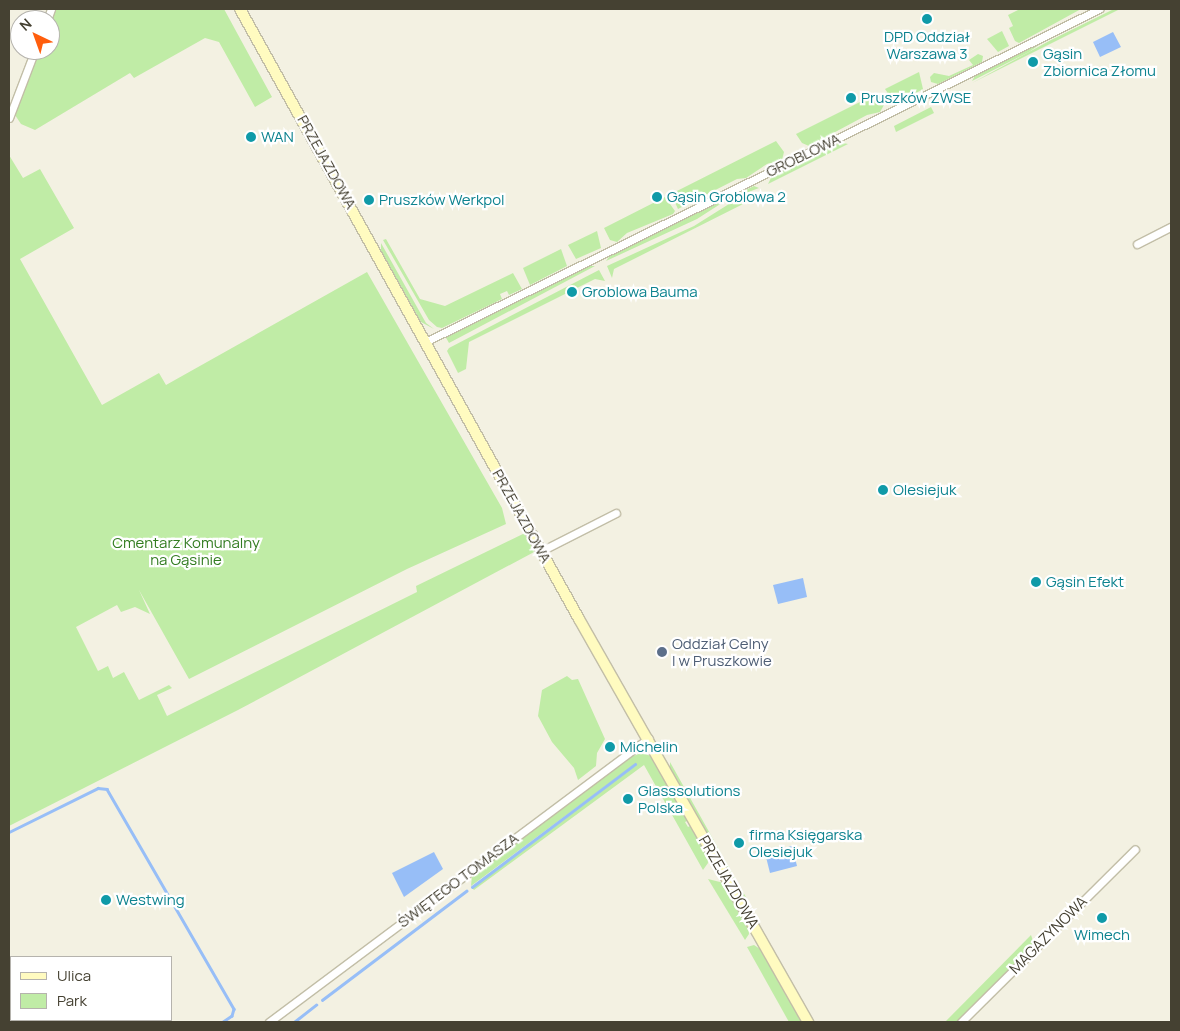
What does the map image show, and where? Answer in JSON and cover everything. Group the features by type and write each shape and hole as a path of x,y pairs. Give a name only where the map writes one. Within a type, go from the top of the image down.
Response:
{"street":[{"name":"PRZEJAZDOWA","path":"240,9 541,550 808,1022"},
{"name":"GROBLOWA","path":"426,341 1099,9"},
{"path":"9,118 31,60"},
{"path":"1137,244 1171,227"},
{"path":"541,550 616,513"},
{"name":"ŚWIĘTEGO TOMASZA","path":"269,1022 648,738"},
{"name":"MAGAZYNOWA","path":"961,1022 1135,849"}],"green space":[{"path":"224,9 272,97 255,107 219,42 205,38 134,78 130,73 35,130 21,124 15,115 35,60 60,60 60,10 55,10"},
{"path":"1020,9 1081,9 1019,43 1015,41 1009,28 1013,26 1008,15"},
{"path":"1114,9 1120,9 972,83 1051,40"},
{"path":"1002,31 1009,46 998,52 987,39"},
{"path":"1050,37 1029,52 972,81 976,74"},
{"path":"978,54 983,56 982,62 938,84 931,82 930,77 934,73 949,76 973,65 969,60"},
{"path":"919,72 923,89 904,100 892,99 885,89"},
{"path":"878,93 884,105 880,112 867,115 809,146 802,143 796,134"},
{"path":"931,107 934,113 896,132 894,126"},
{"path":"776,141 784,152 782,160 767,164 746,178 737,179 678,209 671,194"},
{"path":"838,142 848,144 768,184 773,174"},
{"name":"Cmentarz Komunalny na Gąsinie","path":"9,155 23,178 40,169 74,228 20,259 102,405 159,373 166,385 367,272 502,508 506,524 407,569 189,679 139,590 150,614 135,607 121,612 117,605 76,627 98,671 108,666 113,678 124,672 139,700 169,685 172,688 157,695 167,716 417,592 416,586 525,533 536,551 238,710 9,826"},
{"path":"754,186 759,188 725,201 697,219 606,261 611,254"},
{"path":"762,192 763,194 614,269 612,278 607,266 694,226 729,204"},
{"path":"665,197 675,211 673,214 627,233 617,242 610,240 604,228"},
{"path":"597,231 601,248 576,259 568,245"},
{"path":"386,239 420,299 445,306 513,273 522,289 509,295 507,291 500,294 502,299 442,328 437,327 429,320 383,240"},
{"path":"381,243 426,323 434,329 421,322 381,251"},
{"path":"561,249 567,266 530,285 523,268"},
{"path":"587,266 595,266 449,343 445,336"},
{"path":"599,270 605,281 595,279 469,342 466,369 458,373 447,351 449,348"},
{"path":"567,676 572,680 578,679 605,739 597,753 596,766 578,780 574,768 552,742 538,716 542,690"},
{"path":"642,753 651,756 689,820 685,822 688,827 692,825 707,852 708,863 703,870 644,765 474,890 472,888 635,764 471,886 472,875 630,757"},
{"path":"670,762 750,904 745,902 670,770"},
{"path":"708,879 724,883 748,924 749,934 745,940"},
{"path":"1031,935 1034,944 1011,969 957,1022 945,1022"},
{"path":"754,945 763,951 803,1022 789,1022 747,947"}],"water":[{"path":"1113,32 1121,47 1100,57 1093,42"},
{"path":"803,578 807,597 778,604 773,585"},
{"path":"792,846 797,866 770,873 765,853"},
{"path":"434,852 443,869 404,897 392,873"}],"waterway":[{"path":"472,887 635,764"},
{"path":"9,832 98,788 107,789 234,1009 232,1016 223,1022"},
{"path":"322,1000 466,891"},
{"path":"294,1022 316,1005"}],"place":[{"name":"DPD Oddział Warszawa 3","path":"927,19"},
{"name":"Gąsin Zbiornica Złomu","path":"1033,62"},
{"name":"Pruszków ZWSE","path":"851,98"},
{"name":"WAN","path":"251,137"},
{"name":"Gąsin Groblowa 2","path":"657,197"},
{"name":"Pruszków Werkpol","path":"369,200"},
{"name":"Groblowa Bauma","path":"572,292"},
{"name":"Olesiejuk","path":"883,490"},
{"name":"Gąsin Efekt","path":"1036,582"},
{"name":"Oddział Celny I w Pruszkowie","path":"662,652"},
{"name":"Michelin","path":"610,747"},
{"name":"Glasssolutions Polska","path":"628,799"},
{"name":"firma Księgarska Olesiejuk","path":"739,843"},
{"name":"Westwing","path":"106,900"},
{"name":"Wimech","path":"1102,918"}]}
